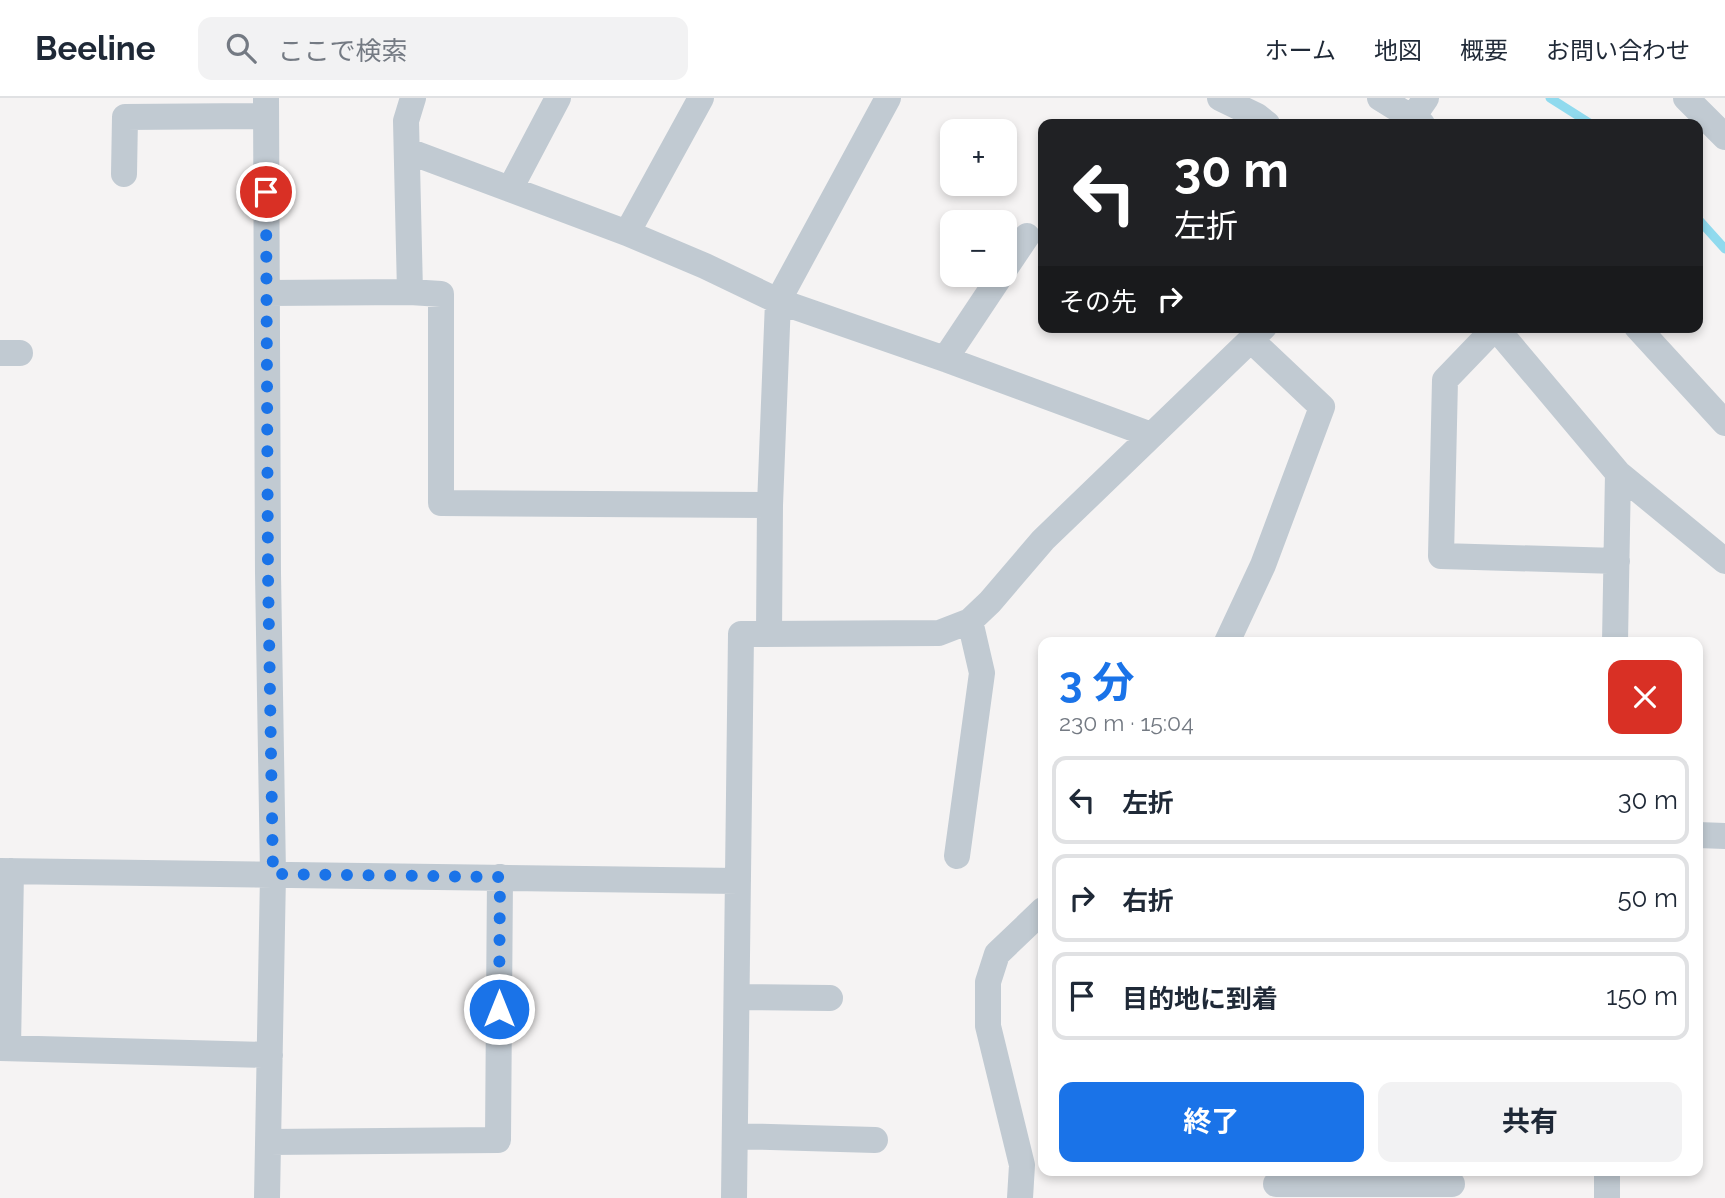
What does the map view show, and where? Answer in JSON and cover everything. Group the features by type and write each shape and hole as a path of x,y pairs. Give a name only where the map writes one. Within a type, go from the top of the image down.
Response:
{"street":[{"path":"410,292 407,121 412,98"},
{"path":"510,189 558,98"},
{"path":"626,233 701,98"},
{"path":"769,634 770,505 778,301 888,98"},
{"path":"1220,98 1261,119"},
{"path":"1380,98 1417,116"},
{"path":"1686,98 1725,137"},
{"path":"124,174 125,117 266,107 268,573 273,874 267,1198"},
{"path":"408,151 626,233 705,266 778,301 1151,435"},
{"path":"1017,251 1027,236"},
{"path":"945,359 993,287"},
{"path":"267,293 441,294 441,503 770,505"},
{"path":"734,1198 741,635 939,634 970,621 990,602 1043,540 1257,333 1322,407 1263,565 1229,637"},
{"path":"1490,333 1445,380 1441,556 1617,561"},
{"path":"1499,333 1618,473 1725,561"},
{"path":"1642,333 1725,423"},
{"path":"1615,637 1618,473"},
{"path":"957,856 982,673 970,621"},
{"path":"1703,835 1725,836"},
{"path":"270,1055 4,1048 5,871 738,881"},
{"path":"269,1142 498,1140 500,877"},
{"path":"1020,1198 1022,1165 988,1026 988,982 997,954 1038,915"},
{"path":"737,998 830,998"},
{"path":"734,1136 875,1140"},
{"path":"1607,1176 1607,1198"},
{"path":"1276,1184 1452,1184"}],"waterway":[{"path":"1550,98 1583,119"},
{"path":"1703,225 1725,249"}],"route":[{"path":"266,192 273,874 500,877 499,1009"}]}
